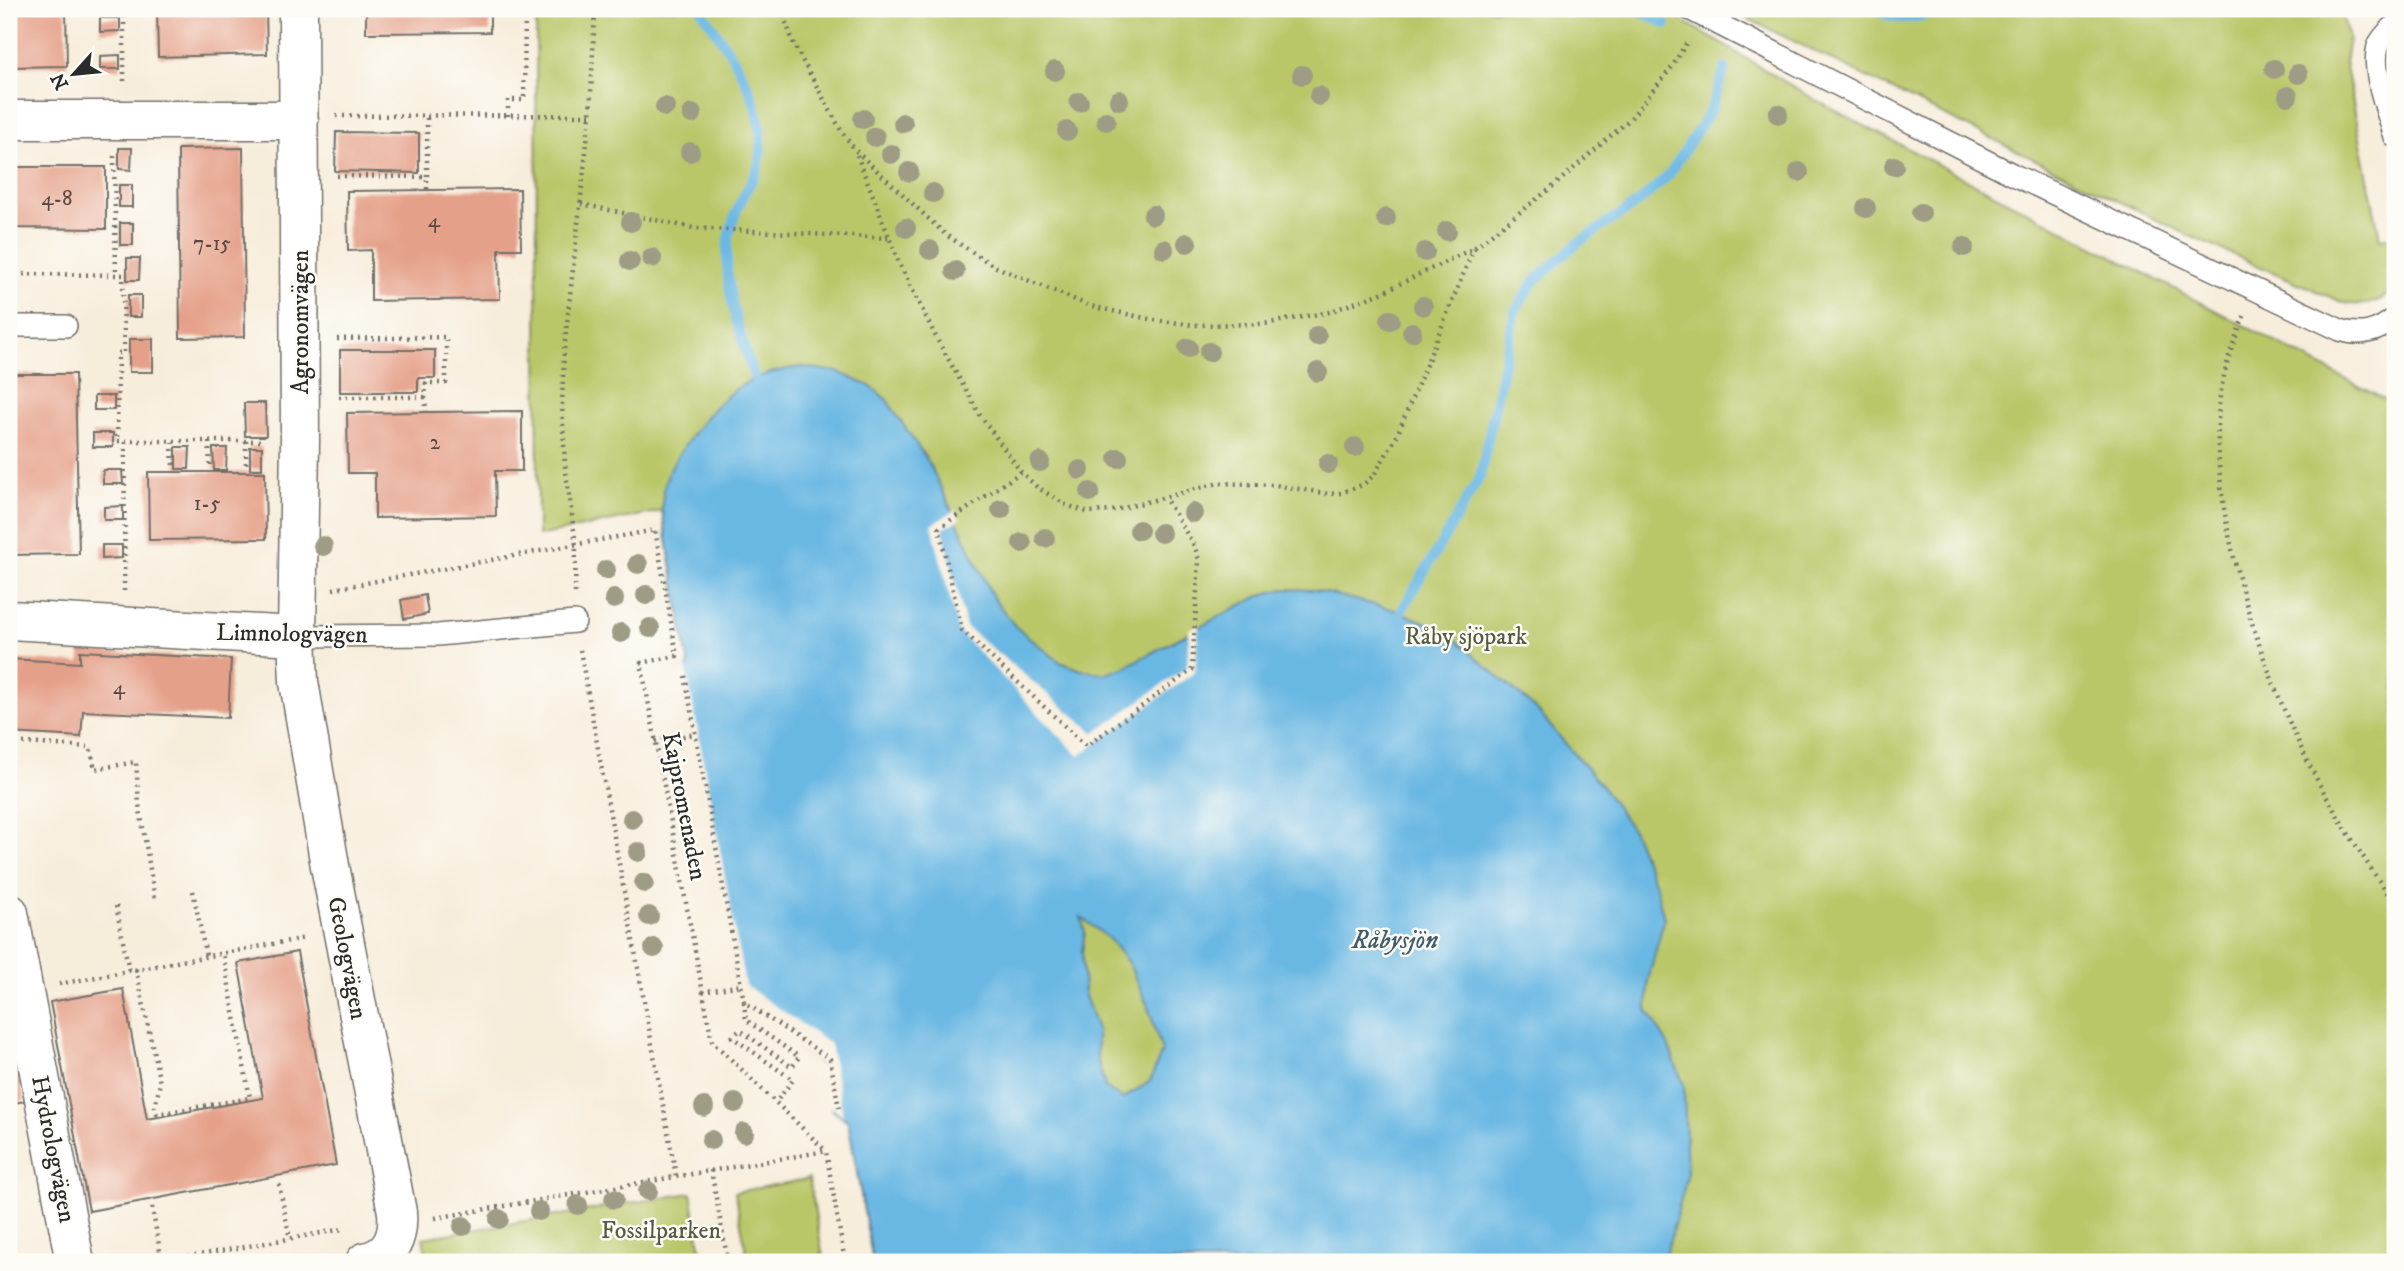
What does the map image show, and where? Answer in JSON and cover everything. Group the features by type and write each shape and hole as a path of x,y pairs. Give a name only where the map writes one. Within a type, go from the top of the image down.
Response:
{"street":[{"name":"Agronomvägen","path":"297,636 300,441 298,9"},
{"path":"9,120 299,120"},
{"name":"Limnologvägen","path":"9,620 297,636"},
{"name":"Geologvägen","path":"297,636 299,682 398,1224"},
{"name":"Hydrologvägen","path":"9,913 75,1262"},
{"path":"365,1262 379,1258 389,1250 396,1238 398,1224"}],"lane":[{"path":"1701,15 2012,174 2350,333 2370,332 2395,318"},
{"path":"2395,25 2378,45 2377,58 2383,98 2395,137"},
{"path":"9,327 66,326"},
{"name":"Limnologvägen","path":"297,636 438,635 575,622"}],"path":[{"path":"116,275 124,9"},
{"path":"508,116 508,100 524,100 525,9"},
{"path":"594,9 590,115 564,350 562,404 565,465 576,545 575,622 676,1176"},
{"path":"781,9 795,47 856,151 888,238 979,415 1021,472 1053,499 1087,512 1112,511 1219,483 1275,485 1329,494 1341,493 1364,484 1374,475 1396,438 1474,247"},
{"path":"856,151 946,235 994,266 1090,306 1154,320 1194,325 1264,324 1298,319 1329,312 1379,294 1474,247 1556,184 1630,119 1672,66 1701,15"},
{"path":"426,189 427,115"},
{"path":"299,120 329,116 590,115"},
{"path":"329,176 427,177"},
{"path":"581,204 693,228 888,238"},
{"path":"9,274 123,275 124,354 118,354 117,441 300,441"},
{"path":"2255,289 2230,354 2220,397 2220,488 2224,513 2254,625 2289,722 2330,804 2395,905"},
{"path":"330,339 446,337 446,383 426,383 426,412"},
{"path":"330,397 425,397"},
{"path":"124,593 125,441"},
{"path":"246,441 246,469"},
{"path":"172,442 173,469"},
{"path":"209,442 210,468"},
{"path":"1021,472 939,528 962,630 1086,746 1192,670 1199,560 1195,547 1165,498"},
{"name":"Kajpromenaden","path":"576,545 655,530 677,656 641,663 712,1041 826,1151"},
{"path":"298,593 576,545"},
{"path":"685,676 746,1020 799,1057 792,1067 740,1030 732,1037 793,1080 776,1102"},
{"path":"655,741 696,734"},
{"path":"9,742 90,747 94,769 136,762 139,804 155,899"},
{"path":"193,891 206,956"},
{"path":"116,906 129,971"},
{"path":"23,991 343,930"},
{"path":"136,969 159,1083 155,1107 157,1114 250,1098 223,953"},
{"path":"702,992 740,985"},
{"path":"744,1002 830,1059 839,1108"},
{"path":"152,1207 161,1262 350,1228 398,1224 826,1151 845,1262"},
{"path":"711,1170 728,1262"},
{"path":"279,1184 290,1239"}],"green space":[{"name":"Råby sjöpark","path":"536,9 1663,9 1817,101 2395,405 2395,1262 873,1262 848,1121 832,1110 824,1067 689,667 662,511 538,536"},
{"path":"1728,9 2340,9 2349,38 2345,62 2380,239 2395,237 2395,289 2371,303 2344,303 2192,237"},
{"path":"809,1179 824,1262 748,1262 735,1192"},
{"name":"Fossilparken","path":"691,1193 703,1262 428,1262 423,1238"}],"water":[{"name":"Råbysjön","path":"803,367 838,372 870,386 886,399 929,463 994,599 1016,627 1060,662 1082,670 1106,674 1123,668 1264,594 1285,589 1315,590 1392,609 1427,623 1456,640 1536,709 1601,785 1633,831 1656,887 1664,919 1648,981 1647,1009 1668,1045 1684,1085 1687,1177 1664,1262 873,1262 848,1121 832,1110 824,1067 739,1007 678,670 689,667 662,510 665,481 682,450 723,399 750,381 783,370","holes":["1081,917 1109,939 1129,964 1147,1004 1162,1051 1150,1081 1123,1099 1105,1087 1097,1058 1097,1029 1084,993 1082,952 1085,932"]}],"pier":[{"path":"955,510 960,519 943,529 966,627 1095,733 1187,667 1189,629 1199,624 1195,672 1079,756 958,631 932,525"},
{"path":"686,667 745,985 830,1044 843,1115 829,1106 822,1066 736,1009 675,670"}],"building":[{"path":"9,9 66,9 67,66 9,67"},
{"path":"157,9 266,9 267,54 158,57"},
{"path":"366,9 490,9 490,32 366,33"},
{"path":"100,18 120,18 120,31 100,32"},
{"path":"120,55 120,69 100,69 100,56"},
{"path":"336,132 419,133 419,173 335,171"},
{"path":"119,148 132,148 131,170 119,169"},
{"path":"243,148 245,337 180,338 178,149"},
{"path":"9,167 106,167 106,229 9,228"},
{"path":"119,185 132,185 132,207 119,207"},
{"path":"520,189 521,249 499,249 500,299 371,301 371,250 348,251 347,191"},
{"path":"120,223 133,223 133,245 120,245"},
{"path":"127,258 140,258 139,280 127,280"},
{"path":"128,295 141,295 141,317 128,317"},
{"path":"129,339 153,339 153,372 129,372"},
{"path":"340,350 435,350 435,378 418,378 418,392 340,392"},
{"path":"9,374 75,374 79,554 10,555"},
{"path":"94,396 114,396 114,410 94,410"},
{"path":"244,403 265,403 266,436 245,436"},
{"path":"522,411 522,471 495,471 496,516 375,518 375,473 348,473 347,413"},
{"path":"93,433 113,433 113,447 93,447"},
{"path":"176,447 190,447 189,469 176,469"},
{"path":"250,447 262,447 262,469 250,469"},
{"path":"213,448 227,448 226,470 214,470"},
{"path":"103,470 122,470 123,484 103,484"},
{"path":"148,472 265,472 266,539 149,540"},
{"path":"123,506 123,520 104,520 104,507"},
{"path":"102,545 122,545 122,558 102,559"},
{"path":"425,595 428,614 404,619 401,600"},
{"path":"80,651 231,659 228,718 83,711 81,737 9,733 9,659 80,663"},
{"path":"297,952 336,1165 89,1211 50,1002 123,989 147,1119 263,1098 238,963"},
{"path":"9,1027 25,1101 9,1104"}],"waterway":[{"path":"701,9 747,84 760,125 761,147 757,169 732,224 727,259 734,310 759,393"},
{"path":"1635,9 1666,24"},
{"path":"1874,9 1890,16 1906,18 1921,16 1937,9"},
{"path":"1395,622 1480,477 1515,311 1533,283 1552,265 1579,242 1639,202 1669,175 1711,109 1725,68"}]}
